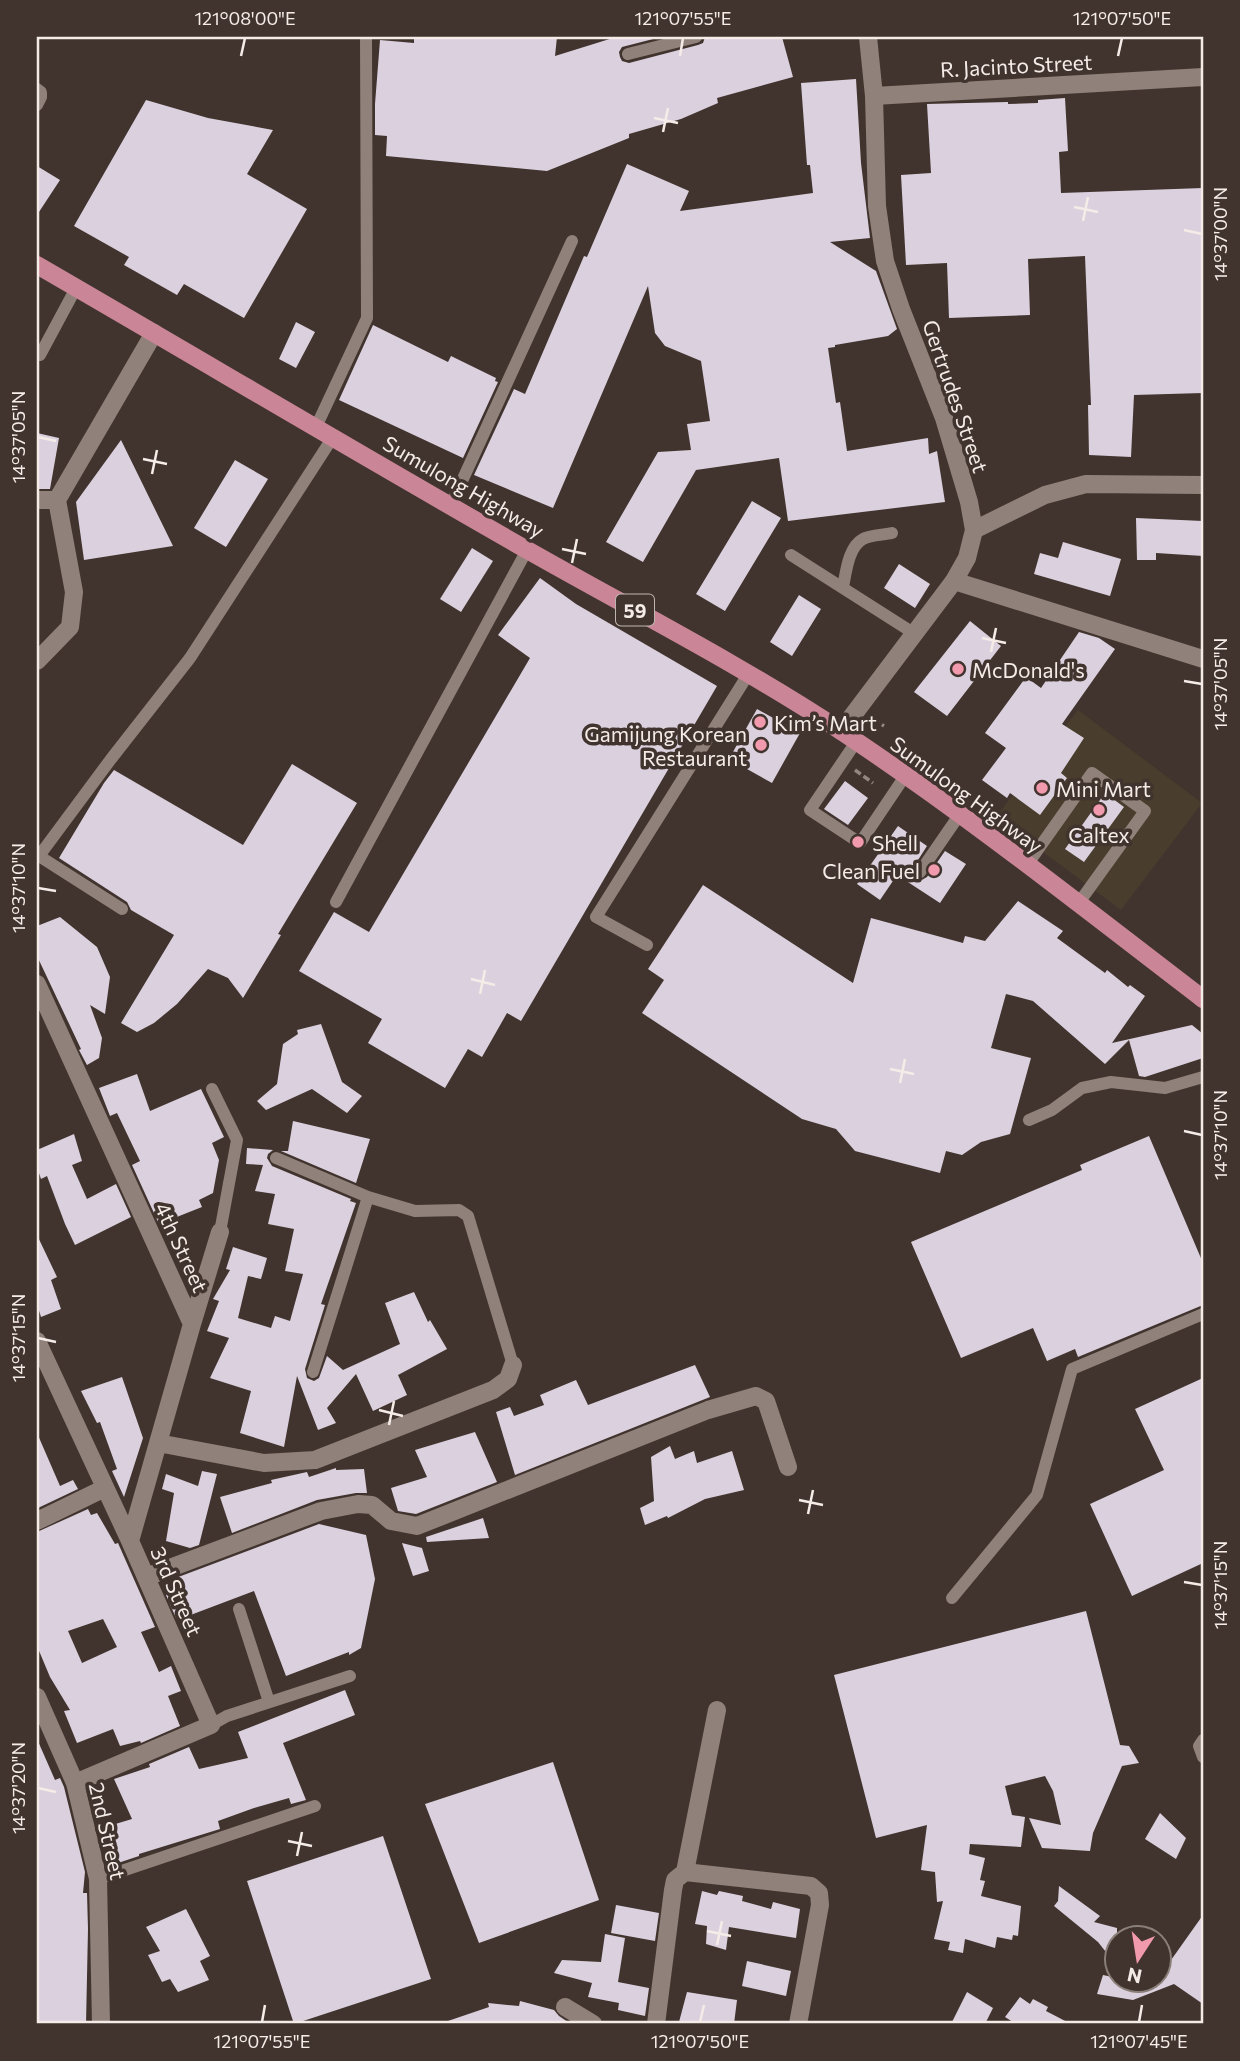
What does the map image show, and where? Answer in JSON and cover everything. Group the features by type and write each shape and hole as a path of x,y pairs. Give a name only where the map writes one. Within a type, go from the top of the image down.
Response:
{"main road":[{"name":"Sumulong Highway","path":"37,265 527,550 749,673 849,736 960,814 1203,999"}],"street":[{"name":"Gertrudes Street","path":"849,736 915,634 954,581 967,558 974,530 969,502 944,418 885,261 877,206 874,96 869,37"},
{"name":"R. Jacinto Street","path":"874,96 1203,77"},
{"path":"37,661 71,627 74,592 57,500 153,333"},
{"path":"974,530 1045,495 1086,484 1203,485"},
{"path":"37,500 57,500"},
{"path":"954,581 1203,659"},
{"name":"4th Street","path":"37,984 192,1324 130,1541"},
{"path":"192,1324 220,1232"},
{"name":"3rd Street","path":"37,1341 130,1541 211,1725"},
{"path":"158,1443 264,1463 315,1460 493,1390 508,1379 513,1365"},
{"path":"146,1577 321,1511 358,1504 372,1506 391,1521 417,1526 708,1410 756,1396 766,1401 788,1467"},
{"path":"37,1521 105,1488"},
{"name":"2nd Street","path":"37,1697 75,1783 98,1879 101,2024"},
{"path":"656,2024 675,1880 685,1872 717,1710"},
{"path":"75,1783 211,1725"},
{"path":"685,1872 811,1886 819,1893 820,1905 799,2024"},
{"path":"565,2007 593,2024"}],"lane":[{"path":"316,427 367,318 366,37"},
{"path":"628,54 696,37"},
{"path":"37,89 41,92 41,97 37,105"},
{"path":"451,505 572,241"},
{"path":"37,353 40,355 76,288"},
{"path":"122,909 39,856 190,658 333,437"},
{"path":"843,587 856,545 863,539 892,533"},
{"path":"336,902 527,550"},
{"path":"791,555 915,634"},
{"path":"647,945 596,917 749,673"},
{"path":"849,736 843,761 810,810 860,843 905,776"},
{"path":"1027,865 1091,773 1144,811 1078,904"},
{"path":"920,872 960,814"},
{"path":"1030,1120 1052,1110 1082,1088 1111,1082 1165,1088 1203,1077"},
{"path":"212,1089 237,1140 220,1232"},
{"path":"276,1158 368,1197 415,1211 459,1210 468,1216 513,1365"},
{"path":"313,1372 368,1197"},
{"path":"951,1598 1038,1495 1072,1368 1203,1314"},
{"path":"239,1609 269,1702"},
{"path":"211,1725 227,1716 350,1676"},
{"path":"1203,1740 1199,1746 1203,1757"},
{"path":"98,1879 315,1806"}],"path":[{"path":"843,761 873,783"}],"shaded area":[{"name":"Caltex","path":"1078,710 1202,803 1121,910 996,817"}],"building":[{"path":"414,37 557,37 555,56 616,37 661,37 622,47 620,57 622,61 629,63 698,45 703,43 705,37 782,37 793,77 717,98 718,103 681,119 629,134 629,138 547,171 386,156 387,136 375,135 380,40 414,43"},
{"path":"856,79 861,163 870,238 830,242 876,271 897,329 888,336 828,348 836,403 840,402 847,451 928,438 929,454 937,451 945,502 788,521 779,458 696,470 643,562 606,542 658,452 691,450 687,424 710,421 701,361 665,346 655,333 648,286 553,508 474,475 514,389 525,394 627,164 689,191 680,211 813,193 810,165 807,165 801,83"},
{"path":"1065,98 1068,151 1059,152 1061,193 1203,188 1203,393 1134,395 1131,457 1089,455 1088,405 1091,405 1085,256 1028,259 1030,315 949,318 947,263 906,265 901,175 931,173 927,104 1038,103 1038,100"},
{"path":"146,100 208,118 273,130 247,174 307,209 244,318 184,284 177,295 124,265 129,257 74,226"},
{"path":"37,166 60,180 37,215"},
{"path":"296,322 315,332 296,368 279,359"},
{"path":"373,325 448,362 451,356 496,378 495,381 498,382 463,458 339,400"},
{"path":"37,433 59,438 50,489 37,489"},
{"path":"121,440 173,546 84,560 76,502"},
{"path":"235,460 268,479 226,547 194,528"},
{"path":"752,501 781,518 725,611 696,594"},
{"path":"1136,518 1203,521 1203,556 1156,553 1156,560 1137,560"},
{"path":"1063,542 1121,559 1110,596 1034,574 1040,553 1058,558"},
{"path":"472,548 493,561 461,612 440,599"},
{"path":"899,564 930,584 915,608 884,588"},
{"path":"540,578 576,604 717,686 521,1021 507,1013 482,1057 468,1049 445,1088 368,1043 382,1019 299,971 334,912 369,932 530,658 498,635"},
{"path":"799,595 821,609 792,656 770,642"},
{"name":"McDonald's","path":"970,621 1001,646 947,716 914,692"},
{"path":"1079,632 1099,638 1115,649 1062,724 1084,738 1061,773 1067,778 1040,815 1010,793 1007,798 982,780 1006,748 985,733 1026,677 1041,688"},
{"path":"757,709 800,733 772,783 729,759"},
{"path":"292,764 357,803 243,998 228,978 208,969 177,1004 154,1023 137,1032 121,1023 174,935 131,910 127,902 59,858 104,783 114,770 243,845"},
{"path":"845,781 868,798 848,825 824,809"},
{"path":"1105,793 1124,807 1084,862 1065,849"},
{"path":"898,826 927,846 911,871 916,880 927,877 945,851 966,864 940,903 897,875 880,900 857,884"},
{"path":"703,885 853,983 871,918 963,943 965,936 985,941 1018,901 1063,931 1057,938 1105,973 1107,970 1128,987 1130,985 1145,996 1112,1043 1192,1025 1203,1034 1203,1058 1145,1077 1139,1076 1129,1040 1105,1064 1033,1001 1006,994 991,1048 1031,1058 1010,1134 981,1142 962,1155 946,1151 940,1173 855,1151 836,1129 802,1119 642,1013 664,980 648,969"},
{"path":"60,917 97,947 110,977 105,1014 90,1005 102,1038 99,1058 87,1065 37,956 37,926"},
{"path":"321,1024 342,1082 362,1096 347,1113 312,1089 266,1110 257,1101 277,1084 283,1044 298,1034 297,1030"},
{"path":"137,1074 150,1111 201,1089 224,1137 212,1143 219,1160 213,1193 199,1200 202,1207 159,1224 132,1165 140,1161 117,1113 110,1116 99,1088"},
{"path":"293,1121 370,1139 356,1183 281,1151 288,1151"},
{"path":"74,1134 82,1161 72,1165 87,1199 116,1184 131,1217 75,1245 47,1176 41,1179 37,1167 37,1150"},
{"path":"1149,1136 1203,1263 1203,1305 1078,1357 1075,1349 1047,1361 1033,1328 961,1358 911,1242 1082,1170 1080,1165"},
{"path":"247,1148 273,1150 267,1158 272,1166 356,1203 321,1304 325,1305 305,1369 307,1378 314,1381 319,1378 327,1356 343,1370 400,1344 385,1303 414,1292 428,1322 430,1320 447,1349 398,1375 407,1395 373,1411 356,1374 327,1408 336,1423 318,1430 297,1376 284,1447 240,1433 251,1391 210,1378 229,1338 207,1331 219,1301 213,1299 230,1270 226,1269 233,1247 267,1258 261,1279 248,1276 238,1318 271,1328 275,1316 290,1321 303,1274 285,1271 294,1229 268,1224 275,1194 255,1191 263,1165 246,1164"},
{"path":"37,1235 57,1277 51,1280 61,1309 41,1317 37,1304"},
{"path":"695,1365 710,1397 515,1475 496,1412 510,1407 514,1416 544,1405 540,1395 576,1380 588,1405"},
{"path":"122,1377 143,1438 124,1497 112,1471 117,1469 100,1422 97,1423 81,1391"},
{"path":"1203,1378 1203,1563 1132,1596 1090,1504 1164,1470 1135,1409"},
{"path":"475,1432 497,1482 416,1514 398,1511 391,1488 427,1477 415,1450"},
{"path":"37,1433 60,1486 73,1480 78,1489 38,1508"},
{"path":"670,1446 675,1459 694,1451 697,1463 732,1451 744,1490 705,1499 668,1518 667,1516 645,1525 640,1508 654,1501 651,1457"},
{"path":"336,1468 364,1469 367,1493 317,1500 232,1533 220,1497 272,1483 271,1480 307,1472 309,1477"},
{"path":"202,1471 217,1474 199,1545 190,1548 166,1541 174,1493 162,1489 166,1474 198,1486"},
{"path":"88,1509 91,1515 97,1513 115,1544 118,1543 155,1627 141,1632 159,1672 171,1666 181,1691 168,1696 180,1726 141,1743 140,1741 120,1746 113,1729 77,1743 64,1711 70,1710 50,1677 37,1646 37,1532","holes":["103,1619 117,1647 82,1663 68,1631"]},
{"path":"483,1518 489,1538 427,1542 426,1537"},
{"path":"319,1524 366,1535 375,1579 361,1648 349,1655 349,1652 286,1676 254,1591 180,1619 176,1618 166,1595 173,1579"},
{"path":"402,1543 422,1548 429,1571 413,1576"},
{"path":"1086,1611 1120,1745 1129,1746 1139,1763 1122,1766 1093,1833 1090,1851 1042,1848 1029,1818 1061,1825 1053,1791 1045,1776 1005,1786 1012,1815 1025,1817 1021,1847 970,1844 969,1854 985,1858 980,1880 985,1881 981,1896 1021,1906 1018,1936 1013,1935 1012,1940 997,1937 995,1948 965,1939 963,1953 948,1950 950,1942 934,1939 943,1901 937,1902 935,1872 921,1870 927,1825 876,1838 834,1675"},
{"path":"345,1690 355,1715 283,1743 306,1800 291,1804 289,1798 254,1808 218,1821 220,1829 115,1864 102,1828 132,1819 114,1779 150,1767 149,1764 189,1747 199,1769 248,1758 238,1732"},
{"path":"37,1739 55,1780 60,1778 64,1787 85,1872 83,1893 87,1893 88,1929 86,2024 37,2024"},
{"path":"553,1762 599,1900 479,1943 425,1804"},
{"path":"1160,1813 1186,1838 1176,1859 1145,1839"},
{"path":"383,1836 431,1979 294,2024 247,1881"},
{"path":"1059,1886 1100,1916 1094,1922 1104,1925 1104,1950 1054,1906 1058,1901"},
{"path":"702,1891 717,1895 719,1891 743,1896 742,1901 771,1909 773,1902 800,1909 796,1938 729,1927 726,1950 706,1944 707,1926 695,1924"},
{"path":"616,1905 659,1913 655,1941 611,1933"},
{"path":"186,1909 210,1956 200,1961 209,1980 178,1992 170,1979 162,1982 148,1955 160,1951 146,1927"},
{"path":"1203,1915 1203,2004 1174,1984 1174,1956"},
{"path":"605,1934 625,1938 618,1982 649,1988 645,2016 618,2010 619,2003 588,1997 592,1983 554,1973 562,1960 601,1962"},
{"path":"747,1961 791,1971 786,1996 742,1986"},
{"path":"1103,1975 1104,1994 1148,1994 1133,2000 1097,1994"},
{"path":"687,1992 737,2000 734,2024 679,2022"},
{"path":"967,1992 993,2008 985,2024 951,2024"},
{"path":"1020,1997 1030,2004 1033,1999 1048,2007 1046,2011 1071,2024 1016,2024 1005,2017"},
{"path":"520,2001 554,2010 571,2024 445,2022 489,2007 488,2003 519,2006"}],"place":[{"name":"McDonald's","path":"958,669"},
{"name":"Kim’s Mart","path":"760,722"},
{"name":"Gamijung Korean Restaurant","path":"761,745"},
{"name":"Mini Mart","path":"1042,788"},
{"name":"Caltex","path":"1099,810"},
{"name":"Shell","path":"858,842"},
{"name":"Clean Fuel","path":"934,870"}]}
